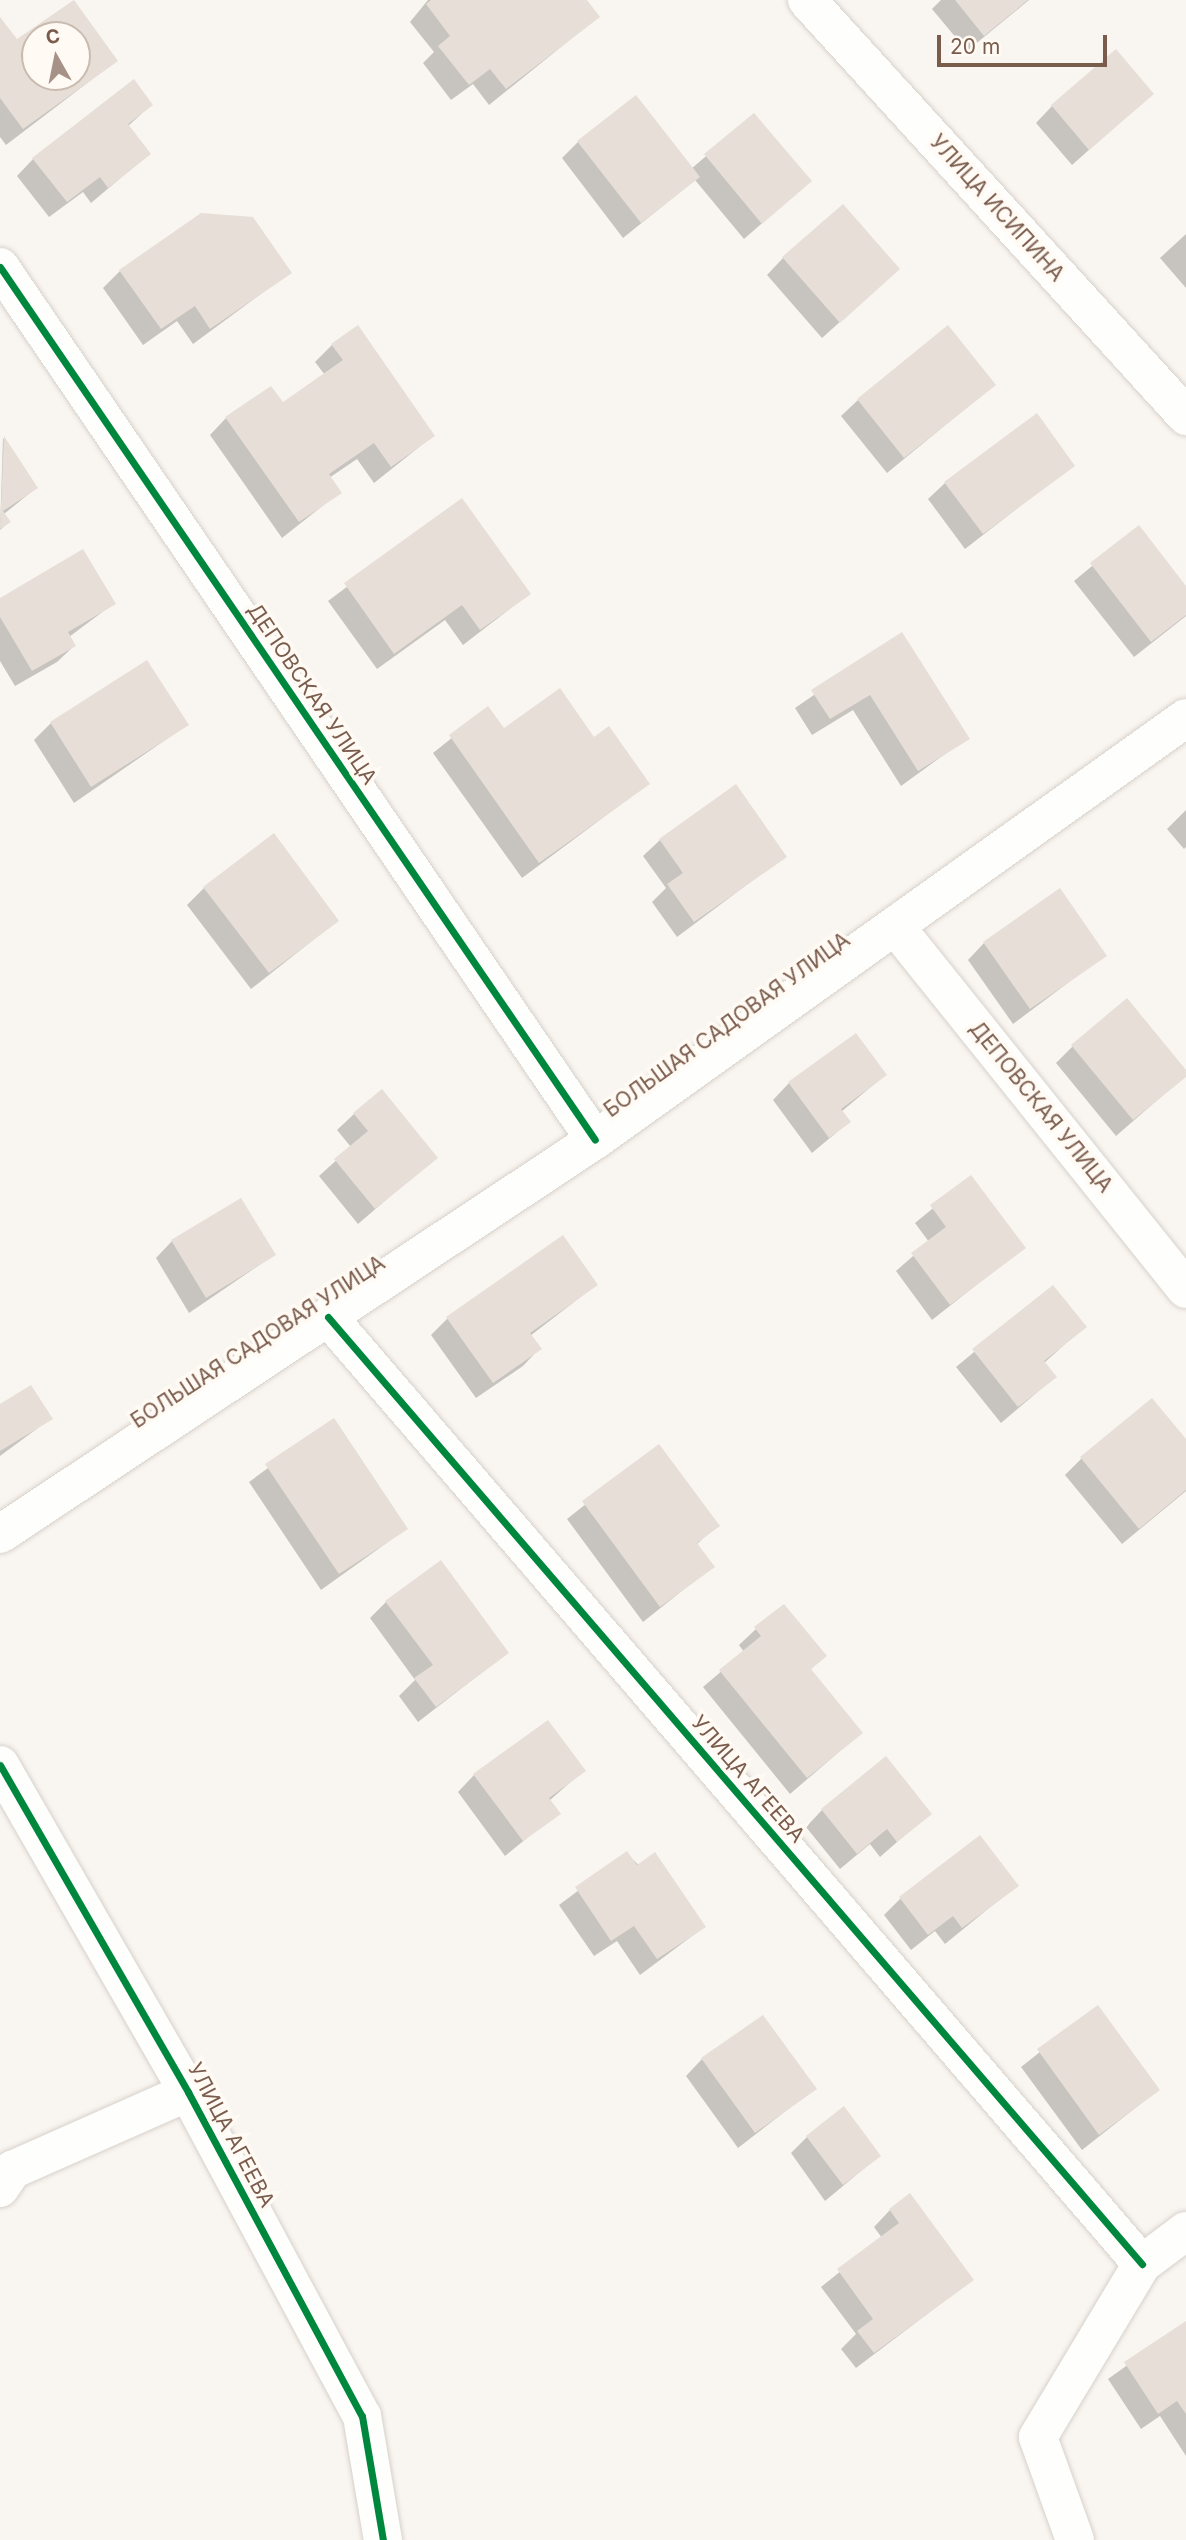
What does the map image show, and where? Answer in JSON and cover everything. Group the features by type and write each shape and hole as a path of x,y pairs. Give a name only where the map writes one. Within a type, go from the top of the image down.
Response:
{"street":[{"name":"УЛИЦА ИСИПИНА","path":"807,0 1186,415"},
{"name":"ДЕПОВСКАЯ УЛИЦА","path":"0,267 595,1140"},
{"name":"БОЛЬШАЯ САДОВАЯ УЛИЦА","path":"0,1534 595,1140 1186,718"},
{"name":"ДЕПОВСКАЯ УЛИЦА","path":"895,926 1186,1289"},
{"name":"УЛИЦА АГЕЕВА","path":"328,1317 1142,2264"},
{"name":"УЛИЦА АГЕЕВА","path":"0,1765 188,2092 362,2416 383,2540"},
{"path":"0,2188 12,2170 188,2092"},
{"path":"1075,2540 1038,2437 1142,2264 1186,2231"}],"building":[{"path":"74,0 89,21 43,21"},
{"path":"431,0 587,0 600,17 506,89 490,69 469,85 438,46 450,36 426,4"},
{"path":"955,0 1028,0 984,36"},
{"path":"0,17 17,39 21,36 21,91 76,91 23,129 0,98"},
{"path":"91,24 118,61 91,80"},
{"path":"1116,49 1154,94 1089,150 1051,105"},
{"path":"134,79 153,105 128,124 151,154 108,188 100,177 67,202 32,158"},
{"path":"636,95 700,177 641,223 577,141"},
{"path":"754,113 812,181 762,224 704,154"},
{"path":"843,204 900,269 840,323 782,257"},
{"path":"201,213 253,217 292,273 210,329 195,306 161,329 119,270"},
{"path":"358,325 435,436 391,467 374,443 329,474 342,493 299,522 225,417 271,386 283,402 343,360 331,344"},
{"path":"948,325 996,385 904,458 857,399"},
{"path":"1037,413 1075,466 983,534 944,482"},
{"path":"4,436 38,488 3,511 11,522 0,529"},
{"path":"462,498 531,594 480,630 462,605 394,654 344,583"},
{"path":"1139,525 1186,586 1186,615 1151,642 1090,563"},
{"path":"83,549 116,604 68,632 76,646 32,671 0,617 0,598"},
{"path":"902,632 970,739 918,771 870,695 830,719 811,690"},
{"path":"147,660 189,725 91,787 50,722"},
{"path":"560,688 594,737 609,726 650,784 539,863 449,735 488,706 504,728"},
{"path":"736,784 787,857 694,922 667,884 683,873 659,839"},
{"path":"274,833 339,921 269,973 203,887"},
{"path":"1060,888 1107,956 1030,1009 983,942"},
{"path":"1127,998 1186,1070 1186,1077 1133,1120 1071,1045"},
{"path":"856,1033 887,1075 841,1109 851,1122 829,1138 788,1082"},
{"path":"382,1089 438,1158 375,1209 334,1159 368,1131 353,1113"},
{"path":"971,1175 1026,1248 950,1305 911,1253 946,1227 930,1205"},
{"path":"241,1198 276,1255 206,1298 171,1240"},
{"path":"563,1235 598,1285 530,1333 542,1349 493,1383 446,1317"},
{"path":"1053,1285 1087,1327 1044,1361 1057,1377 1018,1407 972,1349"},
{"path":"31,1385 53,1419 0,1451 0,1404"},
{"path":"1152,1398 1186,1439 1186,1490 1139,1529 1080,1457"},
{"path":"334,1418 408,1529 339,1574 265,1464"},
{"path":"659,1444 720,1526 697,1543 715,1567 660,1607 582,1501"},
{"path":"441,1560 509,1653 436,1707 414,1678 433,1665 385,1601"},
{"path":"784,1604 827,1656 811,1669 863,1733 807,1778 719,1670 761,1636 754,1627"},
{"path":"548,1720 586,1771 549,1798 561,1814 523,1841 473,1774"},
{"path":"886,1756 932,1814 897,1842 887,1829 857,1854 821,1809"},
{"path":"980,1835 1019,1886 962,1928 953,1916 928,1935 899,1897"},
{"path":"627,1851 637,1865 655,1852 706,1927 657,1959 634,1926 611,1941 575,1887"},
{"path":"1098,2005 1160,2090 1099,2135 1037,2049"},
{"path":"763,2015 817,2089 755,2133 701,2058"},
{"path":"844,2106 881,2156 843,2185 806,2136"},
{"path":"910,2193 974,2280 874,2353 857,2331 873,2319 837,2269 899,2223 889,2209"},
{"path":"1186,2321 1186,2414 1177,2401 1158,2414 1124,2362"}],"cycle path":[{"path":"0,267 595,1140"},
{"path":"328,1317 1142,2264"},
{"path":"0,1765 188,2092 362,2416 383,2540"}]}
